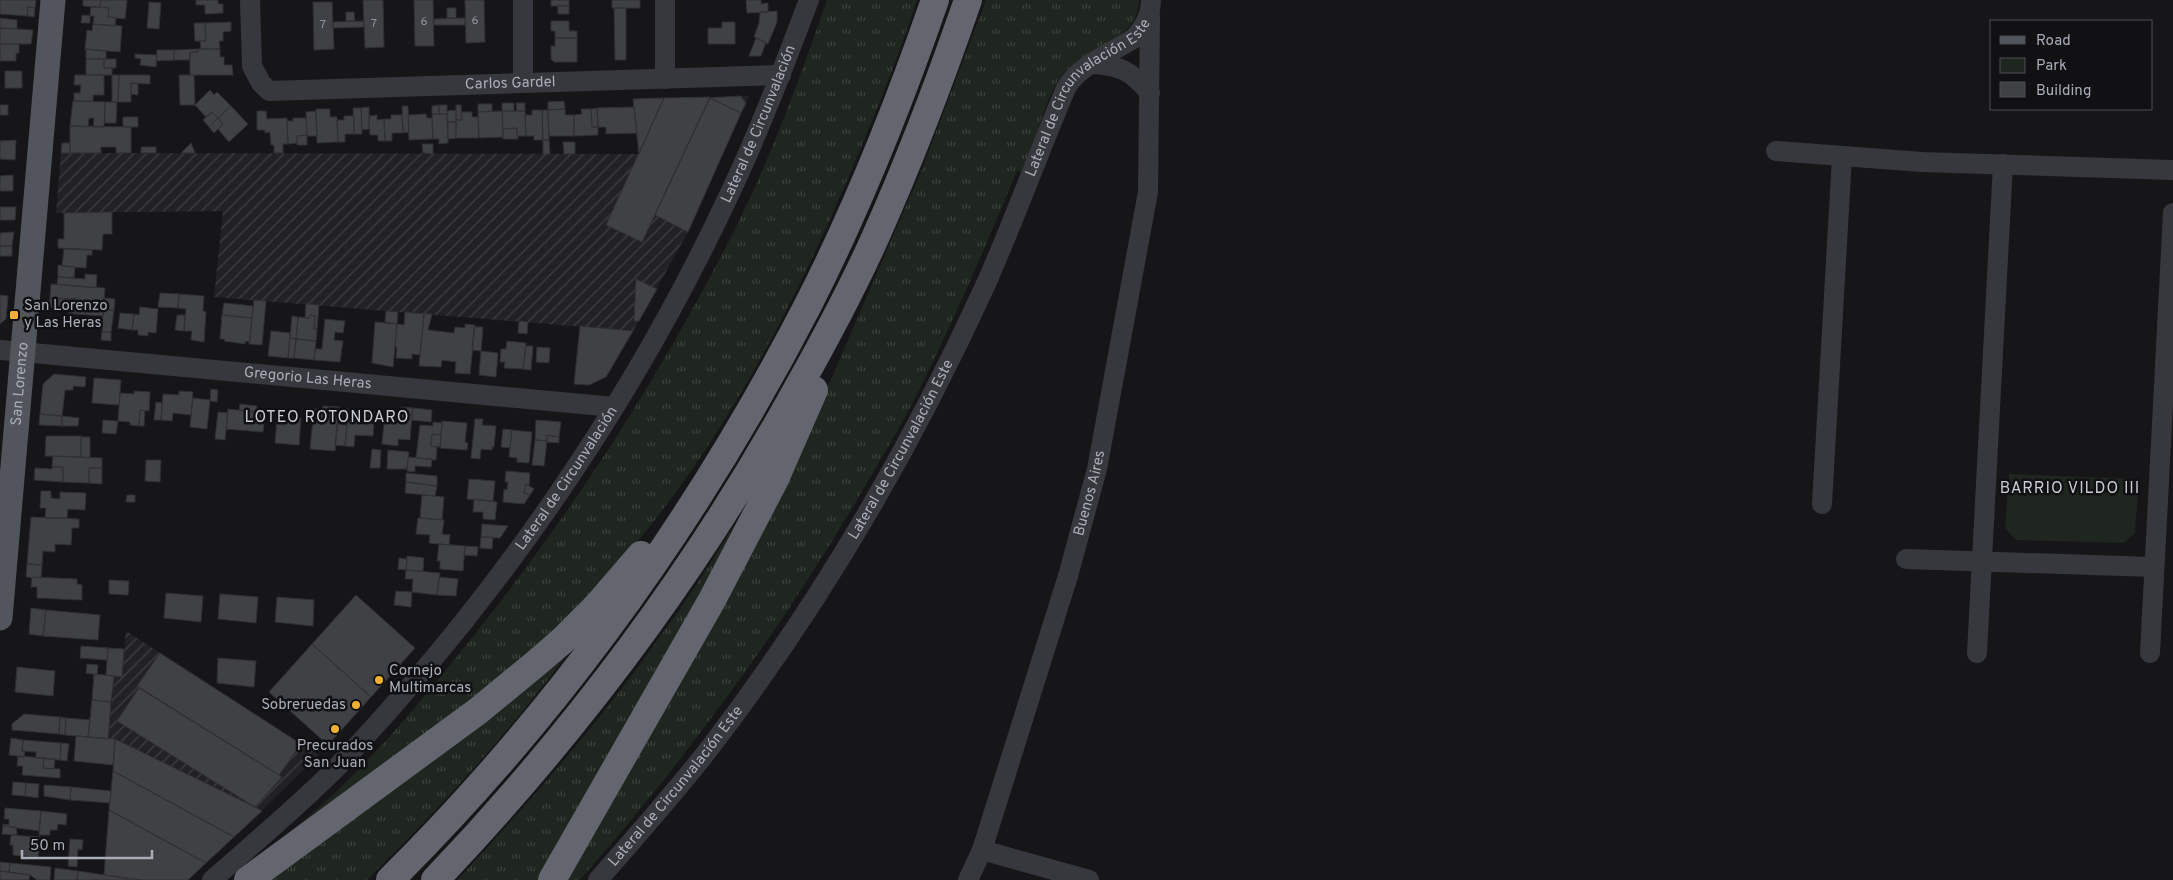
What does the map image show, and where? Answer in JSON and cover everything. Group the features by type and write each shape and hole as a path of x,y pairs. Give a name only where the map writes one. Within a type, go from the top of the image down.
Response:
{"highway":[{"path":"390,880 441,828 488,775 569,678 634,592 708,479 748,414 827,266 893,115 935,0"},
{"path":"552,880 703,616 775,479 821,374 875,238 922,129 968,0"},
{"path":"435,880 518,791 572,726 642,635 704,546 764,451 811,365 875,238"},
{"path":"248,880 478,711 555,647 597,606 708,479"}],"main road":[{"name":"San Lorenzo","path":"0,618 11,351 53,0"}],"street":[{"name":"Carlos Gardel","path":"250,0 252,66 261,83 269,91 781,75"},
{"path":"523,0 523,83"},
{"path":"665,0 665,79"},
{"name":"Lateral de Circunvalación","path":"212,880 264,835 338,765 428,664 525,540 566,482 614,407 676,300 726,203 781,75 808,0"},
{"name":"Lateral de Circunvalación Este","path":"598,880 712,745 787,639 835,566 919,419 970,319 1005,241 1066,88 1070,81 1091,64 1133,38 1146,23 1150,6"},
{"name":"Buenos Aires","path":"968,880 982,850 1068,576 1097,469 1148,192 1150,6"},
{"path":"1091,64 1106,64 1124,69 1139,80 1150,93"},
{"path":"1776,151 1842,157 2173,170"},
{"path":"1822,504 1842,157"},
{"path":"1976,653 2004,164"},
{"path":"2150,653 2173,213"},
{"name":"Gregorio Las Heras","path":"11,351 614,407"},
{"path":"1906,559 1982,563 2153,567"},
{"path":"982,850 1088,880"}],"shaded area":[{"path":"749,96 688,232 633,331 214,297 223,211 56,213 61,153 638,154 633,99"},
{"path":"126,631 319,755 234,837 113,771 115,740 108,739 114,676 122,677"}],"green space":[{"path":"827,0 917,0 873,119 817,247 790,303 728,414 694,466 657,517 617,566 574,611 543,641 493,682 294,835 291,831 339,789 384,743 446,670 504,597 575,499 642,397 703,291 759,179 806,60"},
{"path":"986,0 1139,0 1136,15 1130,26 1109,44 1072,66 1062,75 1057,83 1046,107 1024,172 1017,171 959,306 914,401 857,500 794,600 728,696 619,835 580,880 563,880 806,437 922,169"},
{"path":"769,470 545,880 457,880 562,762 636,670 702,576"},
{"path":"2009,474 2139,479 2135,533 2124,543 2016,540 2005,528"},
{"path":"566,656 520,715 471,772 367,880 258,880"}],"building":[{"path":"0,0 36,0 35,8 28,7 27,16 0,14"},
{"path":"83,0 101,0 100,7 83,6"},
{"path":"101,0 127,0 125,19 108,17 109,8 100,7"},
{"path":"196,0 218,0 218,4 223,4 223,13 205,14 205,5 196,5"},
{"path":"363,0 383,0 384,47 365,48"},
{"path":"414,0 433,0 434,46 415,46"},
{"path":"465,0 484,0 485,42 466,43"},
{"path":"551,0 569,0 569,6 551,6"},
{"path":"612,0 640,0 640,8 612,8"},
{"path":"746,0 761,0 761,4 768,3 768,12 747,13"},
{"path":"149,2 161,3 159,29 147,28"},
{"path":"313,2 332,2 334,49 314,50"},
{"path":"558,5 569,6 569,14 558,14"},
{"path":"28,7 35,8 34,17 27,16"},
{"path":"91,7 109,8 108,17 116,18 115,26 93,24 94,16 90,16"},
{"path":"447,8 456,8 456,18 447,18"},
{"path":"614,8 626,8 626,60 615,60"},
{"path":"777,11 777,22 768,44 754,37 759,23 760,12"},
{"path":"346,12 354,12 355,21 346,21"},
{"path":"82,15 90,16 90,23 81,23"},
{"path":"0,18 17,20 17,29 0,28"},
{"path":"465,18 465,25 434,25 434,19"},
{"path":"364,21 364,27 333,28 333,22"},
{"path":"551,21 569,21 569,31 577,31 577,38 555,38 555,31 551,31"},
{"path":"231,22 231,31 223,32 223,41 219,41 220,49 201,49 200,41 206,41 205,23"},
{"path":"722,22 735,22 735,44 708,44 708,28 722,28"},
{"path":"194,23 205,23 206,41 195,41"},
{"path":"93,24 122,26 120,52 85,49 87,30 92,31"},
{"path":"0,28 33,30 31,44 0,44"},
{"path":"555,38 577,38 577,62 554,62 551,59 551,46 555,46"},
{"path":"756,38 766,42 761,56 749,56"},
{"path":"0,44 19,44 19,53 16,53 16,61 0,61"},
{"path":"86,49 106,51 106,59 86,59"},
{"path":"198,49 198,52 190,52 190,60 174,60 174,50"},
{"path":"198,49 220,49 220,57 224,57 224,65 232,65 233,75 190,75 190,52 198,52"},
{"path":"157,50 174,50 174,60 156,61"},
{"path":"135,54 157,55 156,67 140,65 141,59 135,58"},
{"path":"86,59 104,59 104,68 112,68 112,75 86,75"},
{"path":"104,59 116,59 116,68 104,68"},
{"path":"5,71 22,71 22,88 5,88"},
{"path":"75,75 104,75 104,95 93,95 93,101 74,101 74,93 80,93 81,85 74,85"},
{"path":"112,75 119,75 118,102 112,102"},
{"path":"119,75 150,75 150,84 131,83 131,102 118,102"},
{"path":"179,75 194,75 195,105 180,105"},
{"path":"131,83 138,84 138,95 131,94"},
{"path":"210,90 214,95 217,92 231,106 218,118 212,112 206,117 195,105"},
{"path":"740,96 746,103 741,113 710,98"},
{"path":"710,97 642,242 606,225 664,98"},
{"path":"664,98 639,154 633,99"},
{"path":"710,98 741,113 688,232 655,215"},
{"path":"73,101 105,102 104,127 93,127 94,118 89,118 88,127 70,126"},
{"path":"564,101 565,109 548,110 548,102"},
{"path":"105,102 117,102 116,123 105,123"},
{"path":"502,103 514,103 514,111 502,111"},
{"path":"516,103 525,103 525,111 517,111"},
{"path":"478,104 492,104 492,111 478,112"},
{"path":"0,105 8,105 8,115 0,115"},
{"path":"439,105 447,105 447,114 439,114"},
{"path":"439,105 439,114 432,114 432,106"},
{"path":"456,105 461,105 462,120 456,120"},
{"path":"231,106 248,124 229,142 218,129 223,124 218,118"},
{"path":"402,106 408,106 409,132 403,133"},
{"path":"369,107 369,129 362,130 361,108"},
{"path":"634,107 637,133 606,134 606,127 598,127 597,108"},
{"path":"353,108 361,108 362,134 354,134"},
{"path":"597,108 598,127 592,127 591,109"},
{"path":"316,109 330,109 330,117 337,117 338,142 317,143"},
{"path":"565,109 565,115 574,115 574,136 549,136 548,110"},
{"path":"581,109 591,109 592,127 598,127 598,135 574,136 574,115 582,114"},
{"path":"456,110 456,122 448,122 447,111"},
{"path":"532,110 542,110 543,140 534,140 534,136 526,136 525,115 532,115"},
{"path":"542,110 548,110 549,140 543,140"},
{"path":"257,111 266,111 267,119 287,118 288,144 283,144 283,153 274,153 270,132 265,133 265,130 257,130"},
{"path":"316,111 317,136 307,136 306,112"},
{"path":"502,111 525,111 526,136 517,136 517,128 503,129"},
{"path":"502,111 503,137 479,138 478,112"},
{"path":"212,112 218,118 209,127 203,120"},
{"path":"461,112 472,112 472,117 478,117 479,138 456,138 456,120 462,120"},
{"path":"426,114 427,118 432,118 433,139 409,140 408,115"},
{"path":"432,114 447,114 448,143 439,144 439,139 433,139"},
{"path":"377,115 377,120 384,119 385,141 378,141 378,135 370,135 369,116"},
{"path":"391,115 402,115 403,133 392,133 392,141 385,141 384,119 391,119"},
{"path":"344,116 354,116 354,134 345,134 345,142 338,142 337,120 344,120"},
{"path":"123,117 138,117 138,127 123,127"},
{"path":"218,118 223,124 214,133 209,127"},
{"path":"293,118 306,118 307,135 297,136 297,143 288,144 287,121 293,121"},
{"path":"448,122 456,122 456,138 448,139"},
{"path":"70,126 131,127 131,153 116,153 116,147 101,147 101,153 70,153"},
{"path":"517,128 518,139 503,139 503,129"},
{"path":"307,135 307,145 297,145 297,136"},
{"path":"16,140 15,160 0,159 0,141"},
{"path":"543,140 549,140 550,154 543,154"},
{"path":"563,142 575,142 575,154 564,154"},
{"path":"62,143 70,143 70,153 61,153"},
{"path":"191,143 195,153 181,153"},
{"path":"422,144 433,144 433,154 423,153"},
{"path":"141,147 156,147 156,153 141,153"},
{"path":"13,175 13,191 0,191 0,176"},
{"path":"0,207 16,207 15,220 0,220"},
{"path":"112,212 112,234 103,234 102,250 58,248 58,239 64,239 64,213"},
{"path":"14,232 12,246 0,246 0,233"},
{"path":"0,246 12,246 12,256 0,256"},
{"path":"64,249 92,250 92,255 87,255 86,268 62,266"},
{"path":"58,265 75,267 74,278 58,277"},
{"path":"85,274 97,275 96,288 57,284 58,277 85,279"},
{"path":"636,279 657,289 639,321 634,321"},
{"path":"51,284 105,288 103,316 76,314 77,299 50,298"},
{"path":"160,293 179,294 178,308 158,307"},
{"path":"179,294 204,296 203,311 206,312 204,342 191,340 192,331 184,331 186,309 178,308"},
{"path":"0,295 8,296 6,319 0,324"},
{"path":"50,298 77,299 76,314 69,314 69,309 49,307"},
{"path":"104,298 115,299 114,310 103,310"},
{"path":"254,300 266,301 262,345 249,344"},
{"path":"224,303 253,306 252,318 222,315"},
{"path":"306,304 319,305 317,329 314,329 315,316 310,315 309,318 305,318"},
{"path":"140,307 158,309 156,333 148,332 148,336 138,335 138,330 132,330 134,314 139,315"},
{"path":"103,310 114,310 111,332 102,332"},
{"path":"386,311 398,312 397,324 385,322"},
{"path":"405,312 424,314 420,355 412,354 412,359 396,358 397,324 404,325"},
{"path":"120,313 134,314 132,330 118,328"},
{"path":"424,314 432,314 428,330 454,333 455,327 465,328 465,324 475,325 470,374 455,373 456,362 442,360 441,367 419,366"},
{"path":"177,315 185,315 184,331 175,330"},
{"path":"222,315 252,318 250,342 245,341 245,344 220,339"},
{"path":"310,315 315,316 314,329 317,329 316,341 296,339 298,317 309,318"},
{"path":"292,316 298,317 296,339 290,338"},
{"path":"325,319 345,321 343,333 335,332 334,340 343,341 340,362 314,360 315,349 322,349"},
{"path":"519,321 528,322 527,334 518,333"},
{"path":"375,322 397,324 393,367 372,363"},
{"path":"580,326 633,331 606,377 589,385 574,384"},
{"path":"474,327 483,327 481,351 472,350"},
{"path":"271,331 290,333 288,358 268,356"},
{"path":"102,332 111,332 111,341 101,340"},
{"path":"290,338 296,339 294,358 288,358"},
{"path":"296,339 316,341 314,360 294,358"},
{"path":"507,341 526,343 523,369 504,368 505,362 500,362 501,349 506,349"},
{"path":"526,346 533,346 531,370 523,369"},
{"path":"537,347 550,348 549,363 536,362"},
{"path":"481,351 498,353 496,377 479,375"},
{"path":"54,374 86,377 85,387 73,386 73,390 65,390 62,416 40,414 43,384"},
{"path":"94,378 121,380 119,405 92,403"},
{"path":"211,389 218,390 217,402 210,401"},
{"path":"134,391 150,392 149,411 140,410 139,426 130,425 130,422 118,421 120,393 134,394"},
{"path":"179,391 193,392 191,415 173,413 172,421 161,420 163,394 179,395"},
{"path":"193,398 210,400 207,429 190,427"},
{"path":"156,402 162,403 161,420 154,420"},
{"path":"240,404 257,406 257,412 239,410"},
{"path":"323,406 339,407 335,451 310,449 314,409 322,410"},
{"path":"401,407 413,408 412,415 401,414"},
{"path":"413,408 432,410 431,422 411,420"},
{"path":"228,409 265,413 263,432 226,429"},
{"path":"349,409 361,411 361,416 348,415"},
{"path":"140,410 145,411 144,426 139,426"},
{"path":"361,411 375,412 373,436 355,435 354,447 345,446 348,415 361,416"},
{"path":"218,412 228,413 225,440 215,439"},
{"path":"394,413 412,415 410,440 398,439 398,446 382,444 384,423 393,424"},
{"path":"40,414 62,416 62,426 39,425"},
{"path":"62,416 79,418 78,426 62,426"},
{"path":"291,417 301,418 299,445 275,443 277,419 291,420"},
{"path":"475,419 483,419 482,425 496,426 494,447 492,447 492,450 481,449 480,459 471,458"},
{"path":"103,420 118,421 116,434 102,433"},
{"path":"536,420 561,422 559,437 547,435 547,441 535,440"},
{"path":"442,421 467,423 465,442 468,443 467,450 440,448"},
{"path":"433,422 442,423 441,435 432,434 431,446 437,447 436,460 416,458 420,425 433,426"},
{"path":"337,424 347,425 345,446 335,445"},
{"path":"503,429 512,430 510,448 501,447"},
{"path":"512,430 532,432 529,463 517,462 517,458 509,457"},
{"path":"432,434 441,435 440,447 431,446"},
{"path":"547,435 559,437 559,443 546,442"},
{"path":"46,436 81,436 81,457 45,456"},
{"path":"81,437 90,437 90,458 81,457"},
{"path":"535,440 547,441 544,466 532,465"},
{"path":"372,449 381,450 380,468 370,468"},
{"path":"388,450 409,452 407,469 387,469"},
{"path":"53,456 102,458 102,468 89,468 89,483 63,482 63,467 52,467"},
{"path":"408,457 432,459 431,467 415,466 415,472 407,471"},
{"path":"146,460 161,460 160,482 145,481"},
{"path":"52,467 63,467 63,482 34,480 35,468 52,469"},
{"path":"89,468 102,468 102,484 89,483"},
{"path":"506,471 530,473 529,486 526,484 524,493 530,495 524,504 503,502 504,489 507,490 508,482 505,482"},
{"path":"406,473 437,476 437,486 406,482"},
{"path":"469,479 495,481 493,501 467,499"},
{"path":"406,482 437,486 435,496 405,493"},
{"path":"526,484 534,489 530,495 524,493"},
{"path":"41,491 51,491 51,498 60,499 60,492 86,493 85,510 68,509 67,518 45,518 46,508 40,508"},
{"path":"127,495 135,495 135,502 126,502"},
{"path":"422,495 444,497 442,520 420,518"},
{"path":"474,499 497,502 495,520 483,519 483,512 473,512"},
{"path":"31,517 79,519 79,528 72,528 71,545 55,544 55,552 43,551 42,565 27,564"},
{"path":"418,518 444,520 442,534 450,535 449,545 429,543 430,535 416,534"},
{"path":"482,524 508,526 500,538 481,537"},
{"path":"481,537 493,537 492,549 480,548"},
{"path":"439,544 465,546 463,571 440,569 440,561 437,561"},
{"path":"465,546 478,547 477,556 464,555"},
{"path":"407,556 424,558 423,571 406,570"},
{"path":"399,558 407,559 406,570 398,569"},
{"path":"27,564 42,565 41,578 26,577"},
{"path":"406,570 440,573 437,595 412,592 413,579 405,579"},
{"path":"32,577 77,579 77,584 82,585 82,600 37,598 37,587 31,587"},
{"path":"439,577 458,579 456,596 437,595"},
{"path":"109,580 129,581 128,595 109,594"},
{"path":"396,591 412,592 411,607 394,605"},
{"path":"166,593 203,596 201,622 164,618"},
{"path":"220,594 258,597 256,623 218,619"},
{"path":"356,595 415,648 371,697 312,644"},
{"path":"277,597 314,600 313,626 275,622"},
{"path":"31,608 46,610 43,636 29,634"},
{"path":"46,610 100,615 98,640 43,636"},
{"path":"312,644 371,697 328,745 269,692"},
{"path":"81,646 108,648 107,660 80,658"},
{"path":"108,648 124,649 122,677 106,675"},
{"path":"160,653 301,744 279,775 137,686"},
{"path":"218,658 256,661 254,687 217,683"},
{"path":"87,664 98,665 97,675 86,673"},
{"path":"17,667 55,671 53,696 15,692"},
{"path":"94,674 114,676 111,702 92,700"},
{"path":"139,688 282,777 255,807 117,721"},
{"path":"92,700 111,702 108,739 88,737"},
{"path":"24,714 60,717 59,734 12,730 12,724"},
{"path":"60,717 66,718 65,735 59,734"},
{"path":"66,718 90,720 88,737 65,735"},
{"path":"76,736 115,739 113,765 74,761"},
{"path":"11,738 23,740 22,751 25,751 24,757 9,755"},
{"path":"115,739 262,811 234,837 113,771"},
{"path":"23,740 61,743 60,760 36,758 36,752 22,751"},
{"path":"61,743 69,744 67,761 60,760"},
{"path":"18,756 44,758 43,768 60,769 60,778 22,775 23,766 17,766"},
{"path":"44,758 55,759 54,769 43,768"},
{"path":"113,771 234,837 206,863 109,810"},
{"path":"13,782 26,783 25,796 12,795"},
{"path":"26,783 39,784 38,798 25,796"},
{"path":"44,785 71,787 70,800 44,796"},
{"path":"71,787 111,791 110,803 70,800"},
{"path":"5,808 41,811 39,831 3,826 3,824 9,825 9,819 4,819"},
{"path":"109,810 206,863 188,880 140,880 104,875"},
{"path":"41,811 67,814 66,825 58,824 57,830 50,830 50,835 39,835"},
{"path":"3,826 16,827 17,835 2,834"},
{"path":"11,835 40,837 38,857 13,855 13,845 10,845"},
{"path":"70,839 83,840 82,850 78,849 77,867 68,866"},
{"path":"0,862 10,863 9,872 0,871"},
{"path":"10,863 51,867 50,880 37,880 30,875 9,872"},
{"path":"55,868 78,871 77,880 54,880"},
{"path":"0,871 30,875 29,880 0,880"},
{"path":"78,871 104,875 140,880 77,880"}],"place":[{"name":"San Lorenzo y Las Heras","path":"14,315"},
{"name":"Cornejo Multimarcas","path":"379,680"},
{"name":"Sobreruedas","path":"356,705"},
{"name":"Precurados San Juan","path":"335,729"}],"district":[{"name":"LOTEO ROTONDARO","path":"327,418"},
{"name":"BARRIO VILDO III","path":"2070,489"}]}
